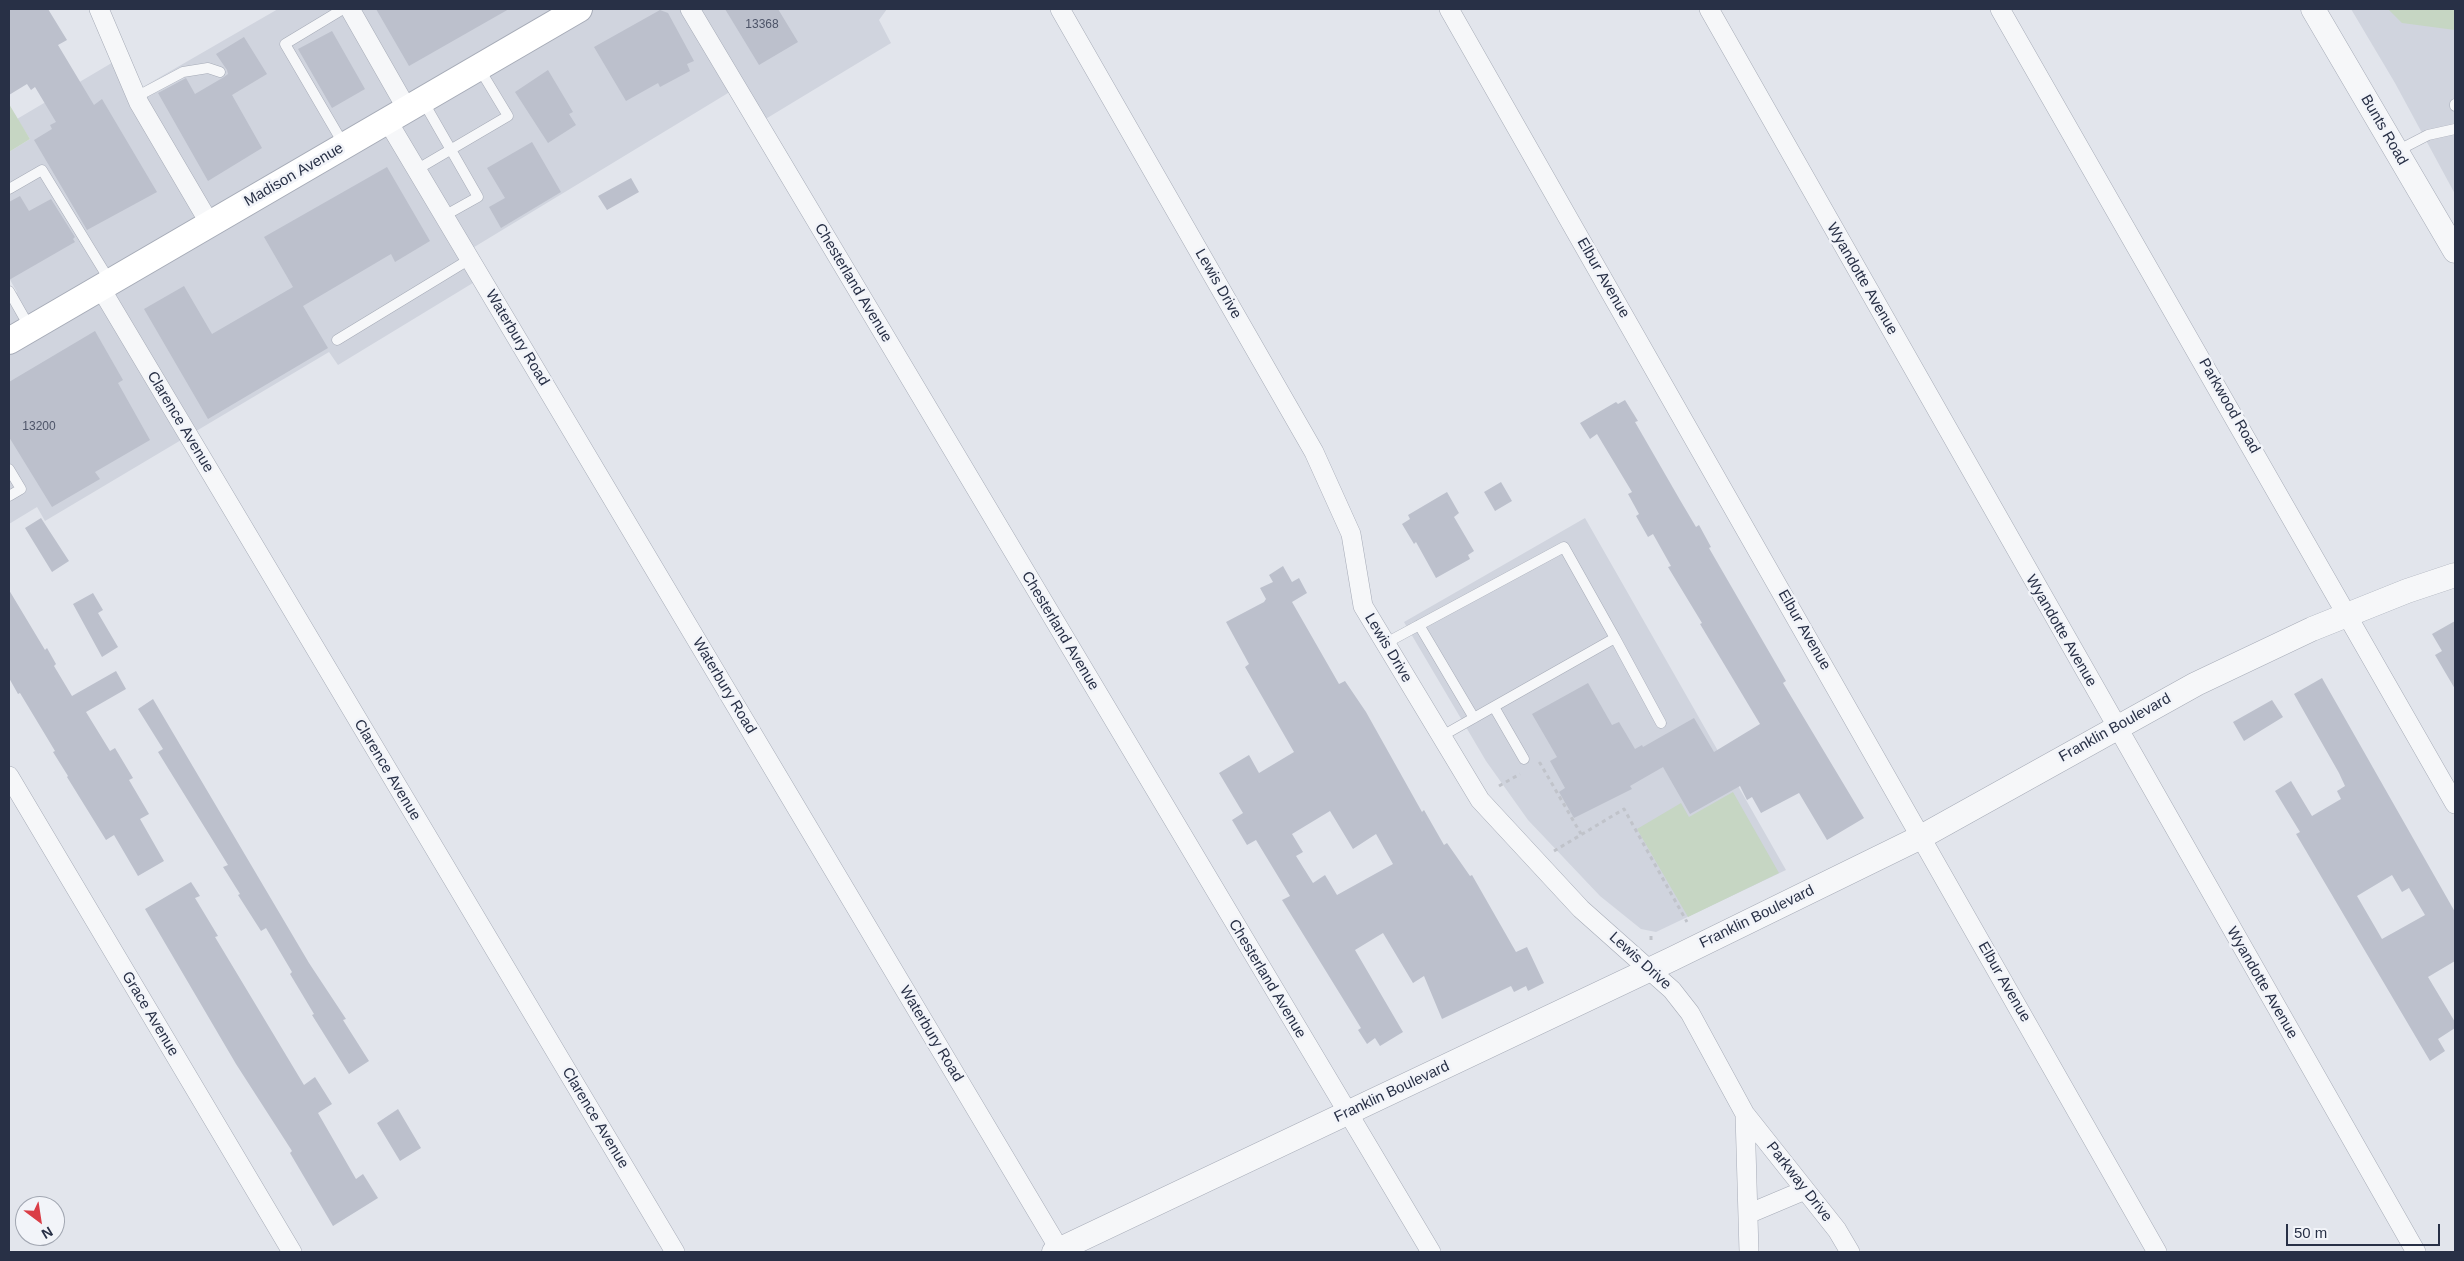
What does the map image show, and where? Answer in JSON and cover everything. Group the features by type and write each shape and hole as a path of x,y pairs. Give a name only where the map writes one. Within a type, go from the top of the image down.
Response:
{"main road":[{"name":"Madison Avenue","path":"20,334 579,9"}],"street":[{"path":"100,9 136,97 210,224"},
{"name":"Waterbury Road","path":"350,9 406,110 416,170 1058,1251"},
{"name":"Chesterland Avenue","path":"690,9 1431,1252"},
{"name":"Lewis Drive","path":"1060,9 1314,452 1351,534 1363,606 1480,800 1581,909 1650,969 1672,990 1690,1013 1745,1114 1749,1252"},
{"name":"Elbur Avenue","path":"1449,9 2156,1252"},
{"name":"Wyandotte Avenue","path":"1709,9 2416,1252"},
{"name":"Parkwood Road","path":"2000,9 2349,615 2455,804"},
{"name":"Bunts Road","path":"2313,9 2455,252"},
{"name":"Clarence Avenue","path":"105,284 675,1252"},
{"name":"Franklin Boulevard","path":"1058,1251 1650,969 1921,837 2196,684 2312,629 2407,591 2455,575"},
{"name":"Grace Avenue","path":"9,776 292,1252"},
{"name":"Parkway Drive","path":"1745,1114 1837,1230 1850,1252"},
{"path":"1748,1214 1805,1190"}],"lane":[{"path":"342,9 285,44 344,145"},
{"path":"416,170 508,116 478,67"},
{"path":"136,97 183,72 208,68 220,72"},
{"path":"406,110 451,149 478,197 444,216"},
{"path":"2397,151 2428,135 2455,129"},
{"path":"9,188 42,170 105,284"},
{"path":"337,340 470,259"},
{"path":"9,291 20,334"},
{"path":"9,469 21,489 9,496"},
{"path":"1386,643 1564,547 1661,723"},
{"path":"1419,625 1474,718"},
{"path":"1442,736 1615,638"},
{"path":"1494,707 1524,759"}],"path":[{"path":"1532,767 1540,763 1581,834"},
{"path":"1499,786 1524,772"},
{"path":"1552,852 1624,809 1688,922"},
{"path":"1651,936 1651,942"}],"shaded area":[{"path":"278,9 887,9 879,20 891,43 754,126 733,90 471,249 486,275 338,365 329,352 45,521 37,507 9,524 9,297 17,292 9,278 9,152 30,139 17,119 115,61 129,95"},
{"path":"2351,9 2455,9 2455,194 2395,83"},
{"path":"1585,518 1786,870 1656,932 1641,929 1600,896 1528,820 1486,761 1404,622"}],"green space":[{"path":"2388,9 2455,9 2455,30 2402,23"},
{"path":"9,104 30,139 9,152"},
{"path":"1733,792 1779,873 1688,917 1637,829 1681,803 1689,817"}],"building":[{"path":"9,9 48,9 67,40 58,45 94,105 102,99 157,192 87,230 34,140 52,129 50,125 56,122 35,87 31,90 27,84 9,95"},
{"path":"376,9 509,9 409,66"},
{"path":"725,9 778,9 798,42 759,65"},
{"path":"660,10 668,13 694,61 687,64 690,71 660,87 658,83 626,101 594,47"},
{"path":"332,31 365,89 332,108 298,49"},
{"path":"244,37 267,74 232,95 262,148 208,181 158,93 186,78 195,94 224,77 228,74 227,70 216,54"},
{"path":"548,70 573,112 569,114 576,125 548,143 515,92"},
{"path":"532,142 561,192 501,228 489,207 505,198 487,168"},
{"path":"387,167 430,241 395,262 391,254 303,306 328,348 208,419 144,309 184,286 212,334 293,287 264,237"},
{"path":"631,178 639,192 607,210 598,196"},
{"path":"20,196 29,211 51,199 75,237 73,239 75,242 9,280 9,202"},
{"path":"95,331 123,380 118,383 150,440 95,472 100,479 52,507 9,437 9,382"},
{"path":"1625,400 1638,421 1635,422 1680,500 1696,527 1699,525 1711,547 1709,548 1786,681 1783,683 1864,818 1827,840 1799,793 1761,813 1752,797 1747,800 1740,786 1690,814 1663,767 1630,786 1632,789 1574,818 1559,792 1565,788 1550,761 1557,757 1532,714 1588,683 1612,725 1619,722 1635,749 1642,745 1643,747 1694,718 1714,752 1760,724 1700,624 1702,623 1668,567 1671,566 1653,534 1648,537 1636,516 1639,514 1628,494 1632,492 1597,434 1590,439 1580,423 1616,402 1618,404"},
{"path":"1501,482 1512,501 1495,511 1484,492"},
{"path":"1447,492 1459,513 1454,517 1474,551 1468,555 1470,559 1436,578 1416,542 1414,544 1402,524 1410,519 1408,515"},
{"path":"41,518 69,561 52,572 25,528"},
{"path":"1283,566 1292,582 1299,578 1307,593 1292,602 1339,684 1345,681 1366,712 1422,812 1424,810 1444,845 1447,843 1470,876 1472,875 1516,952 1527,947 1544,983 1528,991 1526,986 1514,992 1511,986 1442,1019 1424,976 1413,983 1383,933 1355,950 1403,1032 1380,1046 1375,1038 1367,1044 1358,1030 1361,1028 1282,900 1290,896 1256,840 1247,845 1232,820 1243,813 1219,773 1249,755 1259,773 1294,752 1245,667 1249,664 1226,622 1264,602 1266,599 1260,588 1273,582 1269,575","holes":["1330,811 1353,849 1376,834 1393,864 1337,895 1325,875 1313,883 1296,856 1303,852 1292,834"]},
{"path":"9,590 45,650 47,648 56,664 54,666 72,696 116,671 126,689 86,712 110,751 115,748 133,778 129,780 149,814 140,819 164,861 138,876 114,835 106,840 67,777 53,752 55,751 9,678"},
{"path":"93,593 103,610 98,613 118,647 102,657 73,604"},
{"path":"2455,621 2455,689 2435,655 2442,651 2432,634"},
{"path":"2322,678 2455,912 2455,961 2428,977 2455,1022 2455,1028 2438,1039 2445,1051 2430,1061 2296,834 2300,832 2275,791 2291,781 2312,816 2341,799 2337,791 2345,786 2294,694","holes":["2392,875 2402,892 2409,888 2425,915 2382,939 2357,896"]},
{"path":"153,699 309,963 346,1019 343,1020 369,1061 349,1074 312,1015 314,1014 290,974 292,972 266,928 261,931 238,895 240,894 223,867 228,865 158,752 163,749 138,709"},
{"path":"2272,700 2283,717 2244,741 2233,722"},
{"path":"191,882 200,896 195,898 218,936 215,937 304,1085 315,1077 332,1104 318,1113 356,1179 363,1174 378,1198 333,1226 290,1153 292,1151 236,1064 145,909"},
{"path":"398,1109 421,1148 400,1161 377,1123"}]}
